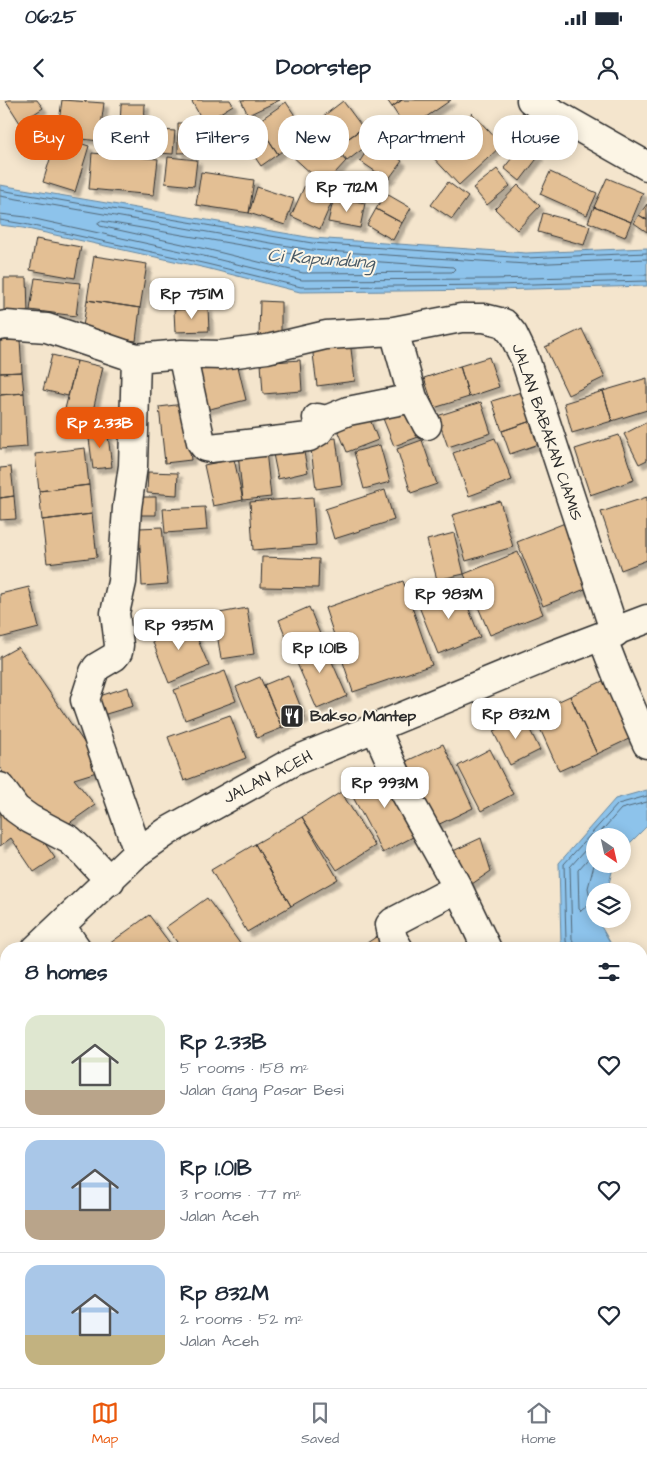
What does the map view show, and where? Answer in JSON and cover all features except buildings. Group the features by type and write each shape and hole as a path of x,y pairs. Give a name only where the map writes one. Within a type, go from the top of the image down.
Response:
{"street":[{"path":"531,100 647,166"},
{"name":"JALAN BABAKAN CIAMIS","path":"0,326 47,328 136,358 182,354 221,355 267,349 326,335 394,331 461,318 484,318 504,323 513,334 525,359 608,635 618,678 647,744"},
{"path":"394,331 413,398 427,426"},
{"path":"182,354 201,442 205,447 210,448 309,437 319,431 322,419 348,411 413,398"},
{"path":"136,358 133,466 127,508 122,582 115,613 119,645 118,652 114,657 97,667 85,700 138,852"},
{"name":"JALAN ACEH","path":"44,942 138,852 168,831 292,762 552,655 647,620"},
{"path":"375,727 404,791 458,888 484,942"},
{"path":"0,787 16,809 30,819 70,840 110,880"},
{"path":"396,942 390,925 393,922 458,888"},
{"path":"61,926 72,942"}],"water":[{"name":"Ci Kapundung","path":"0,185 313,238 526,253 647,248 647,286 300,292 206,268 23,228 0,225"},
{"path":"647,790 647,826 631,842 631,828 590,828 615,799"},
{"path":"586,832 586,873 612,873 609,883 586,883 586,928 602,928 610,942 561,942 559,863"}],"place":[{"name":"Bakso Mantep","path":"292,716"}]}
